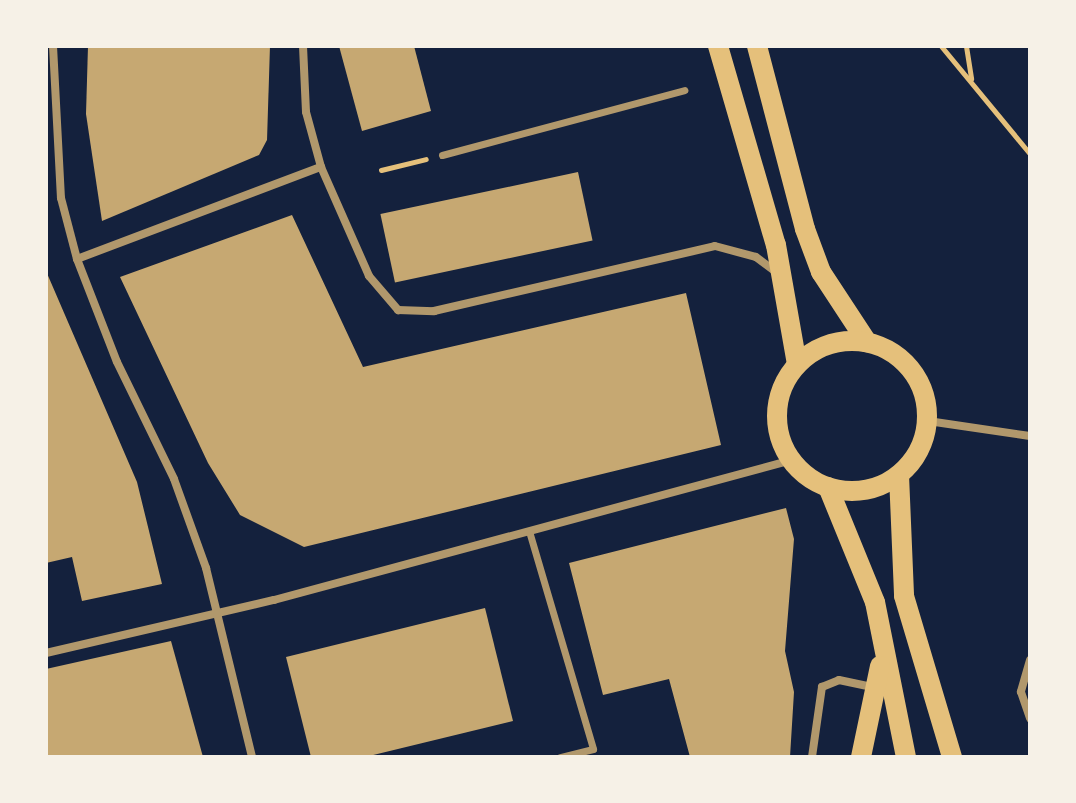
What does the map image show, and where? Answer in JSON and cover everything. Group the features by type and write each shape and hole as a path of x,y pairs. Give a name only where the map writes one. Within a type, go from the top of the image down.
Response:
{"main road":[{"path":"718,46 784,279 797,364"},
{"path":"757,46 805,229 821,272 867,342"},
{"path":"828,487 865,490 899,475 913,460 928,421 916,377 896,354 867,342 830,344 797,364 787,378 777,411 783,445 792,460 828,487 875,602 882,650 906,757"},
{"path":"899,475 904,596 952,757"},
{"path":"861,757 878,688 882,650"}],"street":[{"path":"53,46 61,198 77,259 117,362 174,479 206,568 252,757"},
{"path":"303,46 306,112 321,167 369,276 398,310 434,311 715,246 756,257 784,279"},
{"path":"442,155 684,90"},
{"path":"77,259 321,167"},
{"path":"928,421 1030,436"},
{"path":"46,653 215,613 792,460"},
{"path":"529,531 593,749 560,757"},
{"path":"1030,660 1021,692 1030,718"},
{"path":"812,757 822,687 839,680 878,688"}],"path":[{"path":"941,46 1030,154"},
{"path":"966,46 971,80"},
{"path":"381,170 442,155"}],"building":[{"path":"88,46 270,46 267,140 259,155 102,221 86,114"},
{"path":"339,46 414,46 431,111 362,131"},
{"path":"578,172 593,240 395,282 380,214"},
{"path":"292,215 363,367 686,293 721,445 304,547 240,515 208,463 120,277"},
{"path":"46,271 137,482 162,584 82,601 72,557 46,563"},
{"path":"786,508 794,539 785,651 794,692 790,757 690,757 669,679 603,695 569,563"},
{"path":"485,608 513,721 365,757 311,757 286,657"},
{"path":"171,641 203,757 46,757 46,669"}]}
